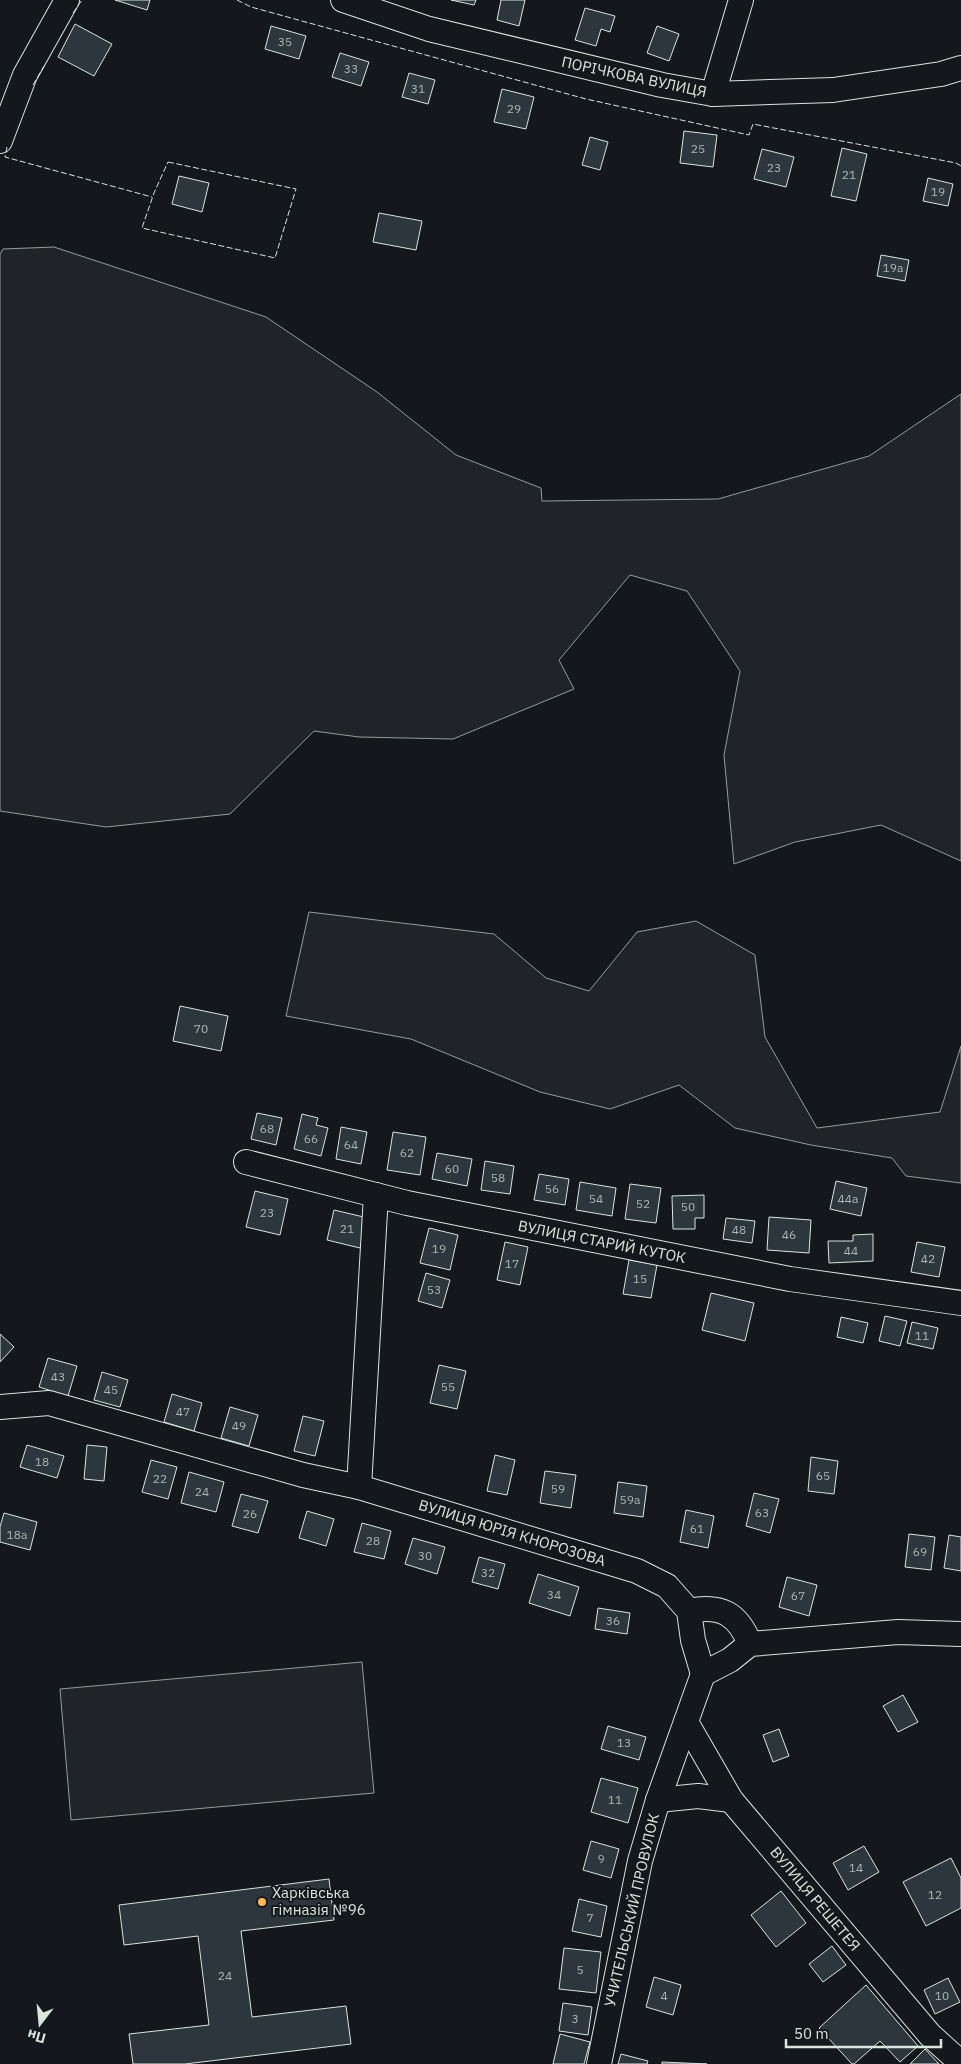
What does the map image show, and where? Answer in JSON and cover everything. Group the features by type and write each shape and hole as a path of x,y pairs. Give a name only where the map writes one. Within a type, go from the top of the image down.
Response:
{"street":[{"path":"0,140 24,75 67,0"},
{"name":"ПОРІЧКОВА ВУЛИЦЯ","path":"343,0 429,29 662,85 713,94 833,90 941,74 961,68"},
{"path":"713,94 741,0"},
{"name":"ВУЛИЦЯ СТАРИЙ КУТОК","path":"246,1162 407,1204 790,1279 961,1303"},
{"path":"359,1487 376,1195"},
{"name":"ВУЛИЦЯ ЮРІЯ КНОРОЗОВА","path":"0,1407 49,1403 303,1475 359,1487 637,1571 666,1586 689,1610"},
{"path":"750,1644 744,1629 734,1617 720,1610 704,1607 689,1610 693,1640 703,1674 730,1660 750,1644 898,1632 961,1634"},
{"name":"УЧИТЕЛЬСЬКИЙ ПРОВУЛОК","path":"599,2064 640,1861 658,1800 703,1674"},
{"name":"ВУЛИЦЯ РЕШЕТЕЯ","path":"686,1722 731,1800 930,2035 961,2064"},
{"path":"658,1800 698,1796 731,1800"}],"shaded area":[{"path":"54,247 266,317 377,392 456,455 541,488 542,501 718,499 869,456 961,394 961,861 881,825 795,842 734,864 724,755 740,671 687,591 630,575 559,660 574,689 453,739 359,737 314,731 230,814 106,827 0,811 0,254 3,249"},
{"path":"309,912 494,934 546,978 589,991 637,932 696,921 755,955 765,1037 817,1128 940,1112 961,1046 961,1183 906,1176 892,1158 811,1145 735,1128 679,1085 610,1109 540,1092 411,1039 286,1016"},
{"path":"362,1662 374,1793 71,1820 60,1689"}],"building":[{"path":"115,0 150,0 147,10"},
{"path":"451,0 476,0 474,5"},
{"path":"501,0 525,0 519,26 497,20"},
{"path":"585,8 615,16 610,32 601,29 596,46 575,40"},
{"path":"75,24 112,44 94,76 58,57"},
{"path":"271,26 306,36 299,59 265,49"},
{"path":"657,26 679,34 669,61 647,53"},
{"path":"340,53 369,62 361,86 332,77"},
{"path":"409,73 435,80 428,104 402,97"},
{"path":"502,89 534,97 526,129 494,122"},
{"path":"684,131 717,135 713,167 680,163"},
{"path":"590,137 608,142 600,170 582,165"},
{"path":"842,148 867,154 856,201 831,196"},
{"path":"762,149 794,157 786,187 754,179"},
{"path":"179,176 209,183 202,212 172,204"},
{"path":"928,178 953,184 948,206 923,201"},
{"path":"379,213 422,221 416,250 373,242"},
{"path":"881,255 909,260 905,281 877,276"},
{"path":"180,1006 228,1016 221,1051 173,1041"},
{"path":"257,1113 282,1118 276,1145 251,1139"},
{"path":"302,1114 318,1118 316,1125 328,1128 321,1156 294,1149"},
{"path":"341,1127 367,1132 361,1164 336,1159"},
{"path":"393,1132 426,1137 420,1175 387,1170"},
{"path":"437,1153 472,1159 467,1186 432,1179"},
{"path":"485,1161 514,1166 510,1194 481,1190"},
{"path":"539,1174 569,1179 565,1205 534,1200"},
{"path":"836,1181 867,1188 861,1216 830,1209"},
{"path":"580,1182 616,1188 612,1216 576,1210"},
{"path":"630,1184 661,1188 656,1223 625,1219"},
{"path":"255,1191 288,1199 280,1235 246,1227"},
{"path":"704,1195 704,1218 695,1218 695,1229 673,1229 672,1196"},
{"path":"334,1210 368,1218 360,1248 327,1240"},
{"path":"769,1217 811,1220 809,1253 767,1250"},
{"path":"726,1218 755,1221 752,1243 723,1239"},
{"path":"429,1228 458,1235 450,1270 420,1263"},
{"path":"873,1234 873,1261 829,1263 828,1241 853,1241 853,1235"},
{"path":"505,1242 528,1247 520,1285 497,1280"},
{"path":"917,1242 945,1247 939,1277 911,1272"},
{"path":"629,1260 657,1265 651,1298 623,1294"},
{"path":"426,1273 450,1280 442,1308 418,1301"},
{"path":"711,1293 754,1303 745,1341 702,1330"},
{"path":"885,1316 907,1321 900,1346 879,1341"},
{"path":"841,1317 868,1323 863,1343 837,1337"},
{"path":"912,1322 938,1328 933,1349 907,1343"},
{"path":"0,1334 14,1347 0,1362"},
{"path":"48,1358 77,1366 68,1396 39,1387"},
{"path":"439,1365 466,1371 457,1409 430,1403"},
{"path":"102,1372 128,1380 120,1407 94,1400"},
{"path":"172,1394 202,1403 194,1431 164,1422"},
{"path":"230,1407 258,1415 249,1446 221,1438"},
{"path":"303,1416 324,1421 315,1456 294,1451"},
{"path":"27,1445 64,1456 57,1478 20,1467"},
{"path":"87,1445 107,1447 104,1481 84,1479"},
{"path":"495,1455 515,1460 507,1495 487,1491"},
{"path":"811,1457 838,1461 834,1494 808,1491"},
{"path":"151,1460 177,1467 168,1499 142,1492"},
{"path":"545,1471 576,1475 571,1508 540,1503"},
{"path":"189,1472 224,1482 216,1512 181,1503"},
{"path":"618,1482 647,1486 643,1517 614,1513"},
{"path":"754,1493 779,1499 770,1533 746,1526"},
{"path":"241,1494 268,1501 258,1533 232,1526"},
{"path":"686,1510 714,1516 708,1548 680,1542"},
{"path":"307,1511 334,1519 326,1546 299,1538"},
{"path":"4,1513 37,1522 30,1550 0,1542 0,1527"},
{"path":"362,1523 391,1531 384,1559 354,1552"},
{"path":"909,1534 935,1537 931,1570 905,1567"},
{"path":"949,1535 961,1537 961,1571 944,1568"},
{"path":"413,1538 445,1547 437,1574 405,1564"},
{"path":"479,1557 505,1564 498,1589 472,1582"},
{"path":"538,1574 579,1587 570,1616 529,1603"},
{"path":"787,1577 817,1585 809,1616 779,1607"},
{"path":"598,1608 630,1613 627,1634 595,1629"},
{"path":"903,1695 918,1722 898,1732 883,1706"},
{"path":"608,1726 646,1737 639,1760 601,1749"},
{"path":"779,1729 789,1756 773,1762 763,1735"},
{"path":"601,1778 638,1788 628,1823 591,1812"},
{"path":"591,1841 619,1849 611,1878 583,1870"},
{"path":"864,1846 879,1872 848,1890 833,1863"},
{"path":"951,1858 961,1878 961,1908 926,1926 903,1882"},
{"path":"329,1879 334,1920 241,1931 252,2017 346,2006 351,2044 185,2064 133,2064 129,2034 209,2025 198,1936 124,1945 119,1905"},
{"path":"781,1891 806,1923 776,1947 751,1915"},
{"path":"579,1899 607,1906 601,1937 572,1931"},
{"path":"832,1946 846,1965 823,1982 809,1964"},
{"path":"564,1948 601,1952 596,1993 559,1989"},
{"path":"654,1977 681,1985 673,2015 646,2007"},
{"path":"948,1978 960,2002 935,2014 924,1990"},
{"path":"866,1985 918,2046 900,2062 880,2041 852,2064 819,2028"},
{"path":"563,2003 592,2007 588,2035 559,2031"},
{"path":"560,2034 590,2042 584,2064 553,2064"},
{"path":"925,2049 939,2064 910,2064"},
{"path":"621,2054 648,2061 647,2064 618,2064"},
{"path":"662,2062 707,2064 662,2064"}],"fence":[{"path":"73,13 82,0"},
{"path":"237,0 251,7 586,99 749,135 753,124 956,163 961,166"},
{"path":"33,85 44,66"},
{"path":"7,147 5,157 152,197"},
{"path":"168,162 296,189 275,258 142,228 154,193 168,162"}],"place":[{"name":"Харківська гімназія №96","path":"262,1902"}]}
